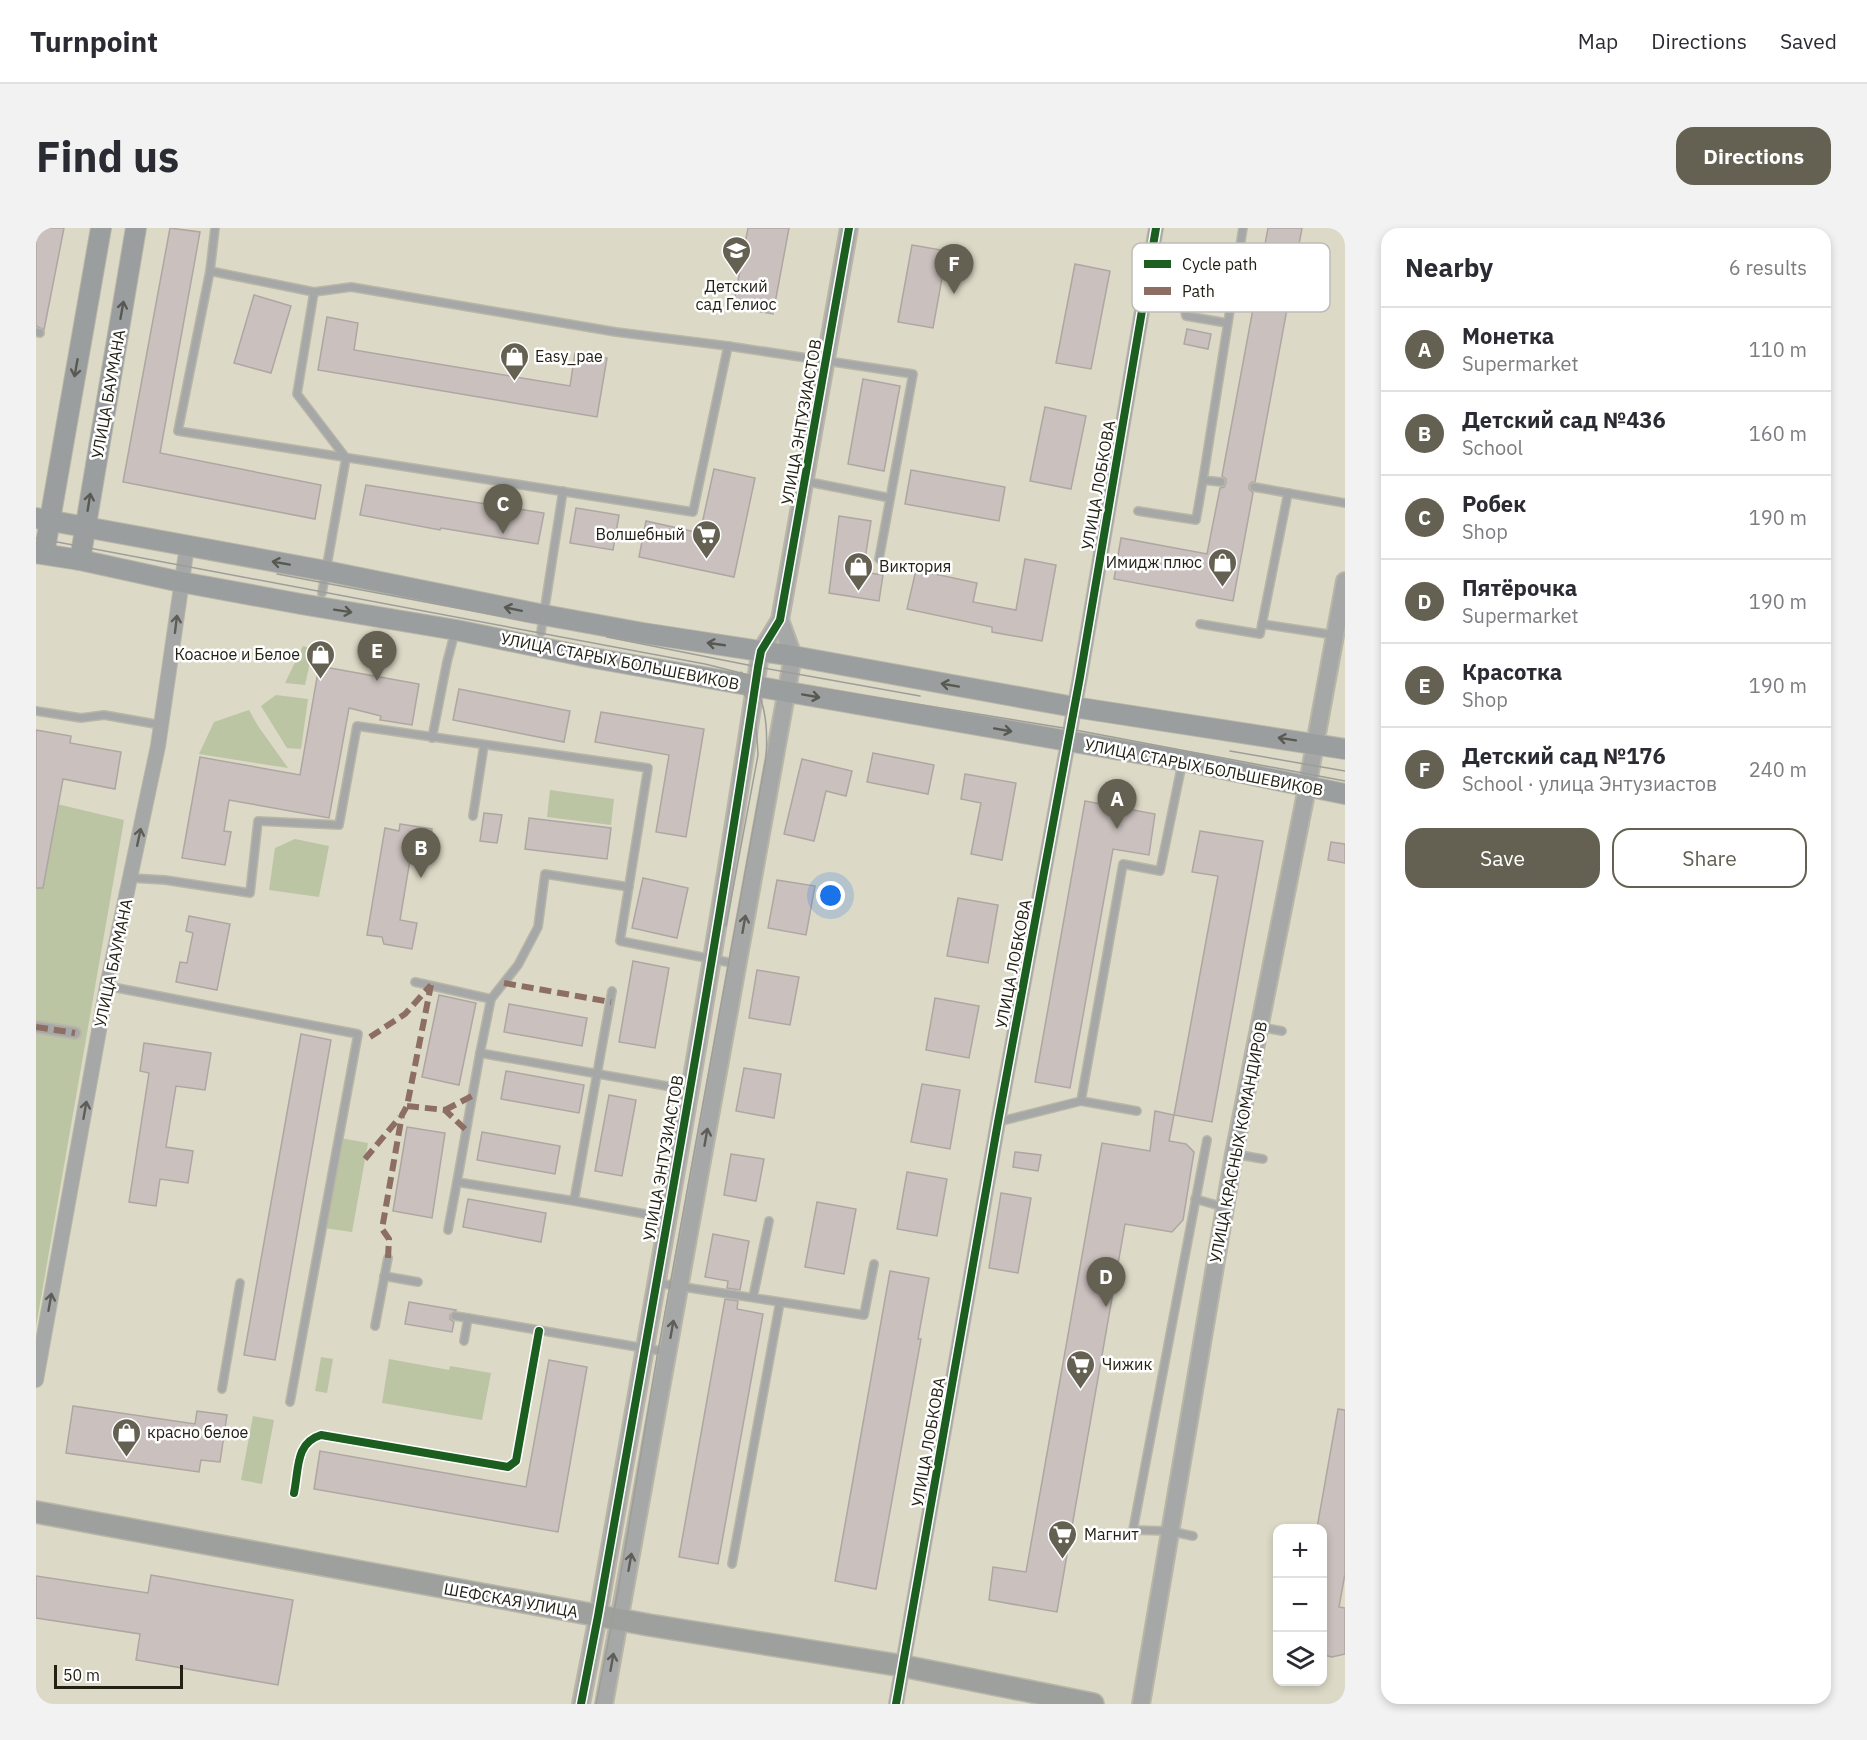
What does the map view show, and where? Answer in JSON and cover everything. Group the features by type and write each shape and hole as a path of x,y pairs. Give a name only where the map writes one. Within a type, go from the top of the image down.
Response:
{"main road":[{"path":"40,553 42,520 100,228"},
{"name":"УЛИЦА БАУМАНА","path":"80,560 136,228"},
{"name":"УЛИЦА СТАРЫХ БОЛЬШЕВИКОВ","path":"42,520 326,571 543,624 643,633 761,651 1074,707 1345,749"},
{"name":"УЛИЦА СТАРЫХ БОЛЬШЕВИКОВ","path":"40,553 181,582 456,630 588,657 1183,762 1345,795"},
{"name":"ШЕФСКАЯ УЛИЦА","path":"36,1512 619,1620 903,1666 1094,1704"}],"street":[{"name":"УЛИЦА ЭНТУЗИАСТОВ","path":"581,1704 689,1090 741,785 761,651 780,620 849,228"},
{"name":"УЛИЦА ЛОБКОВА","path":"1153,243 1156,228"},
{"name":"УЛИЦА ЛОБКОВА","path":"896,1704 998,1122 1074,707 1141,312"},
{"name":"УЛИЦА БАУМАНА","path":"36,1380 107,986 161,725 187,546"},
{"name":"УЛИЦА КРАСНЫХ КОМАНДИРОВ","path":"1141,1704 1224,1207 1308,788 1345,581"},
{"path":"604,1704 793,656 780,620"},
{"path":"36,1027 75,1034"}],"lane":[{"path":"215,228 210,271 178,430 693,512 728,346"},
{"path":"1240,243 1243,228"},
{"path":"210,271 315,292 351,287 616,332 728,346 913,374 879,559"},
{"path":"315,292 297,394 346,458 322,592"},
{"path":"1185,312 1186,316 1227,323"},
{"path":"1138,512 1196,520 1228,312"},
{"path":"1203,480 1221,482"},
{"path":"804,481 890,498"},
{"path":"1254,487 1345,503"},
{"path":"543,624 563,491"},
{"path":"1200,624 1260,634 1288,494"},
{"path":"1262,624 1336,635"},
{"path":"432,738 447,662 456,630"},
{"path":"36,711 81,718 104,715 161,725"},
{"path":"131,878 165,880 250,893 258,821 339,825 357,726 648,768 620,941 737,964"},
{"path":"473,816 484,745"},
{"path":"1081,1101 1123,864 1160,871 1183,762"},
{"path":"448,1230 491,999 518,965 538,927 545,874 629,887"},
{"path":"415,982 491,999"},
{"path":"107,986 358,1034 290,1402"},
{"path":"574,1201 612,991"},
{"path":"1260,1027 1282,1031"},
{"path":"480,1053 689,1090"},
{"path":"998,1122 1081,1101 1137,1111"},
{"path":"1193,1536 1169,1531 1133,1530 1207,1140"},
{"path":"1234,1154 1263,1159"},
{"path":"457,1182 667,1218"},
{"path":"1195,1199 1224,1207"},
{"path":"753,1297 769,1221"},
{"path":"375,1326 388,1258"},
{"path":"656,1282 864,1315 874,1264"},
{"path":"384,1276 418,1282"},
{"path":"222,1389 240,1283"},
{"path":"732,1564 780,1302"},
{"path":"455,1316 667,1352"},
{"path":"464,1341 468,1318"}],"green space":[{"path":"303,646 313,649 305,685 285,683"},
{"path":"276,695 308,699 301,749 287,748 261,706"},
{"path":"249,710 288,768 199,754 214,722"},
{"path":"550,790 614,799 611,825 547,817"},
{"path":"36,799 124,820 36,1327"},
{"path":"295,839 329,846 319,897 269,890 275,848"},
{"path":"340,1138 368,1143 352,1232 324,1228"},
{"path":"321,1357 333,1359 327,1393 315,1391"},
{"path":"389,1359 449,1370 450,1366 491,1373 482,1420 382,1403"},
{"path":"253,1416 274,1420 262,1484 241,1480"}],"building":[{"path":"36,228 64,228 44,330 36,326"},
{"path":"170,228 200,232 160,453 321,485 315,519 123,482"},
{"path":"748,228 789,228 773,314 733,307"},
{"path":"1268,228 1302,228 1299,243 1265,243"},
{"path":"912,245 947,251 933,328 898,322"},
{"path":"1075,264 1110,271 1091,369 1056,363"},
{"path":"254,295 291,306 271,373 234,363"},
{"path":"1252,312 1286,312 1255,482 1249,485 1253,493 1233,601 1114,579 1121,538 1207,554 1220,488 1226,483 1226,479 1222,476"},
{"path":"327,317 358,323 354,350 570,386 575,353 607,358 597,417 318,370"},
{"path":"1187,329 1211,334 1208,349 1184,344"},
{"path":"863,379 900,386 884,471 848,464"},
{"path":"1045,407 1086,416 1071,489 1030,481"},
{"path":"714,469 755,478 734,577 639,557 646,521 700,533"},
{"path":"911,470 1005,487 999,521 905,504"},
{"path":"366,485 544,513 538,544 441,528 440,530 360,515"},
{"path":"576,508 619,515 613,550 570,543"},
{"path":"839,516 871,521 863,572 883,575 879,601 829,593"},
{"path":"1025,559 1056,565 1042,641 992,632 992,627 907,609 916,570 977,583 973,602 1016,610"},
{"path":"319,666 419,684 412,725 380,720 381,716 349,708 329,818 229,800 224,831 231,832 225,865 182,858 200,757 300,775"},
{"path":"459,689 570,711 564,742 453,720"},
{"path":"601,712 704,729 686,837 656,832 669,755 595,742"},
{"path":"36,730 71,736 70,743 121,752 115,789 63,779 43,888 36,888"},
{"path":"873,753 934,765 928,794 867,782"},
{"path":"802,759 852,771 846,796 826,791 814,841 784,834"},
{"path":"965,774 1016,783 1002,860 971,854 981,803 961,799"},
{"path":"1085,801 1155,814 1149,855 1113,849 1070,1088 1035,1082"},
{"path":"484,813 502,815 497,843 480,841"},
{"path":"529,818 611,828 607,859 525,849"},
{"path":"400,824 432,829 429,850 412,848 400,920 417,923 412,949 384,944 382,937 367,935 385,828 399,831"},
{"path":"1200,831 1263,841 1212,1122 1174,1115 1218,876 1192,872"},
{"path":"1331,842 1345,844 1345,863 1328,860"},
{"path":"643,878 688,888 677,938 632,928"},
{"path":"777,880 815,886 806,935 768,928"},
{"path":"958,898 998,905 988,963 947,956"},
{"path":"189,916 230,924 217,990 176,982 180,962 187,963 193,933 186,931"},
{"path":"633,961 669,968 655,1048 619,1042"},
{"path":"757,970 799,977 790,1025 749,1018"},
{"path":"439,995 476,1003 459,1085 422,1077"},
{"path":"935,998 979,1006 969,1058 926,1050"},
{"path":"509,1004 587,1018 582,1046 504,1032"},
{"path":"301,1034 331,1040 275,1360 244,1355"},
{"path":"144,1043 211,1053 205,1090 176,1086 166,1147 193,1151 188,1183 160,1179 156,1206 129,1202 149,1073 140,1071"},
{"path":"744,1068 781,1074 774,1118 736,1111"},
{"path":"506,1071 584,1085 579,1113 501,1099"},
{"path":"922,1084 960,1090 950,1149 911,1142"},
{"path":"609,1095 636,1100 622,1176 595,1171"},
{"path":"1155,1111 1174,1115 1169,1141 1186,1144 1194,1152 1183,1220 1172,1232 1125,1224 1057,1612 989,1600 993,1567 1026,1572 1102,1143 1150,1151"},
{"path":"407,1127 445,1133 432,1218 393,1211"},
{"path":"482,1132 560,1146 555,1174 477,1160"},
{"path":"1015,1152 1041,1155 1038,1171 1013,1167"},
{"path":"731,1154 764,1159 756,1201 724,1195"},
{"path":"907,1172 947,1179 937,1236 897,1229"},
{"path":"1001,1193 1031,1198 1018,1273 989,1268"},
{"path":"468,1199 546,1213 541,1242 463,1227"},
{"path":"817,1202 856,1209 844,1274 805,1267"},
{"path":"713,1234 749,1241 740,1290 727,1288 728,1281 705,1277"},
{"path":"890,1271 929,1278 918,1339 921,1339 876,1589 835,1581"},
{"path":"725,1299 738,1301 737,1309 763,1314 718,1564 679,1557"},
{"path":"409,1302 456,1310 450,1315 450,1319 454,1322 452,1332 405,1324"},
{"path":"549,1360 587,1367 558,1532 314,1489 320,1451 526,1487"},
{"path":"73,1406 195,1424 197,1411 227,1415 220,1462 201,1460 199,1472 66,1453"},
{"path":"1338,1409 1345,1410 1345,1574 1339,1607 1345,1608 1345,1654 1332,1657 1327,1656 1327,1524 1318,1524"},
{"path":"151,1575 293,1600 278,1685 136,1660 140,1634 36,1618 36,1576 148,1593"}],"tram line":[{"path":"36,538 705,664 769,680 1070,729 1345,781"},
{"path":"277,574 531,622"},
{"path":"607,637 920,696"},
{"path":"718,672 740,688 751,707 758,755 726,926"},
{"path":"596,1704 766,758 766,723 761,700 750,680 741,672"},
{"path":"1230,751 1345,771"},
{"path":"605,1618 616,1547"}],"marked path":[{"path":"504,983 611,1002"},
{"path":"370,1037 405,1014 431,985"},
{"path":"388,1258 389,1239 382,1229 402,1115 407,1106 431,985"},
{"path":"36,1027 75,1033"},
{"path":"445,1110 472,1096"},
{"path":"407,1106 445,1110 466,1130"},
{"path":"365,1159 400,1117"}],"cycle path":[{"path":"581,1704 681,1142 758,667 761,651 780,620 849,228"},
{"path":"1153,243 1156,228"},
{"path":"896,1704 998,1122 1080,677 1142,312"},
{"path":"294,1493 302,1451 307,1444 321,1435 508,1467 516,1461 539,1331"}],"place":[{"name":"Детский сад Гелиос","path":"736,276"},
{"name":"Детский сад №176","path":"954,294"},
{"name":"Easy_pae","path":"514,382"},
{"name":"Робек","path":"503,534"},
{"name":"Волшебный","path":"706,560"},
{"name":"Имидж плюс","path":"1223,588"},
{"name":"Виктория","path":"858,592"},
{"name":"Коасное и Белое","path":"321,680"},
{"name":"Красотка","path":"377,681"},
{"name":"Монетка","path":"1117,829"},
{"name":"Детский сад №436","path":"421,878"},
{"name":"Пятёрочка","path":"1106,1307"},
{"name":"Чижик","path":"1081,1390"},
{"name":"красно белое","path":"126,1458"},
{"name":"Магнит","path":"1063,1560"}]}
